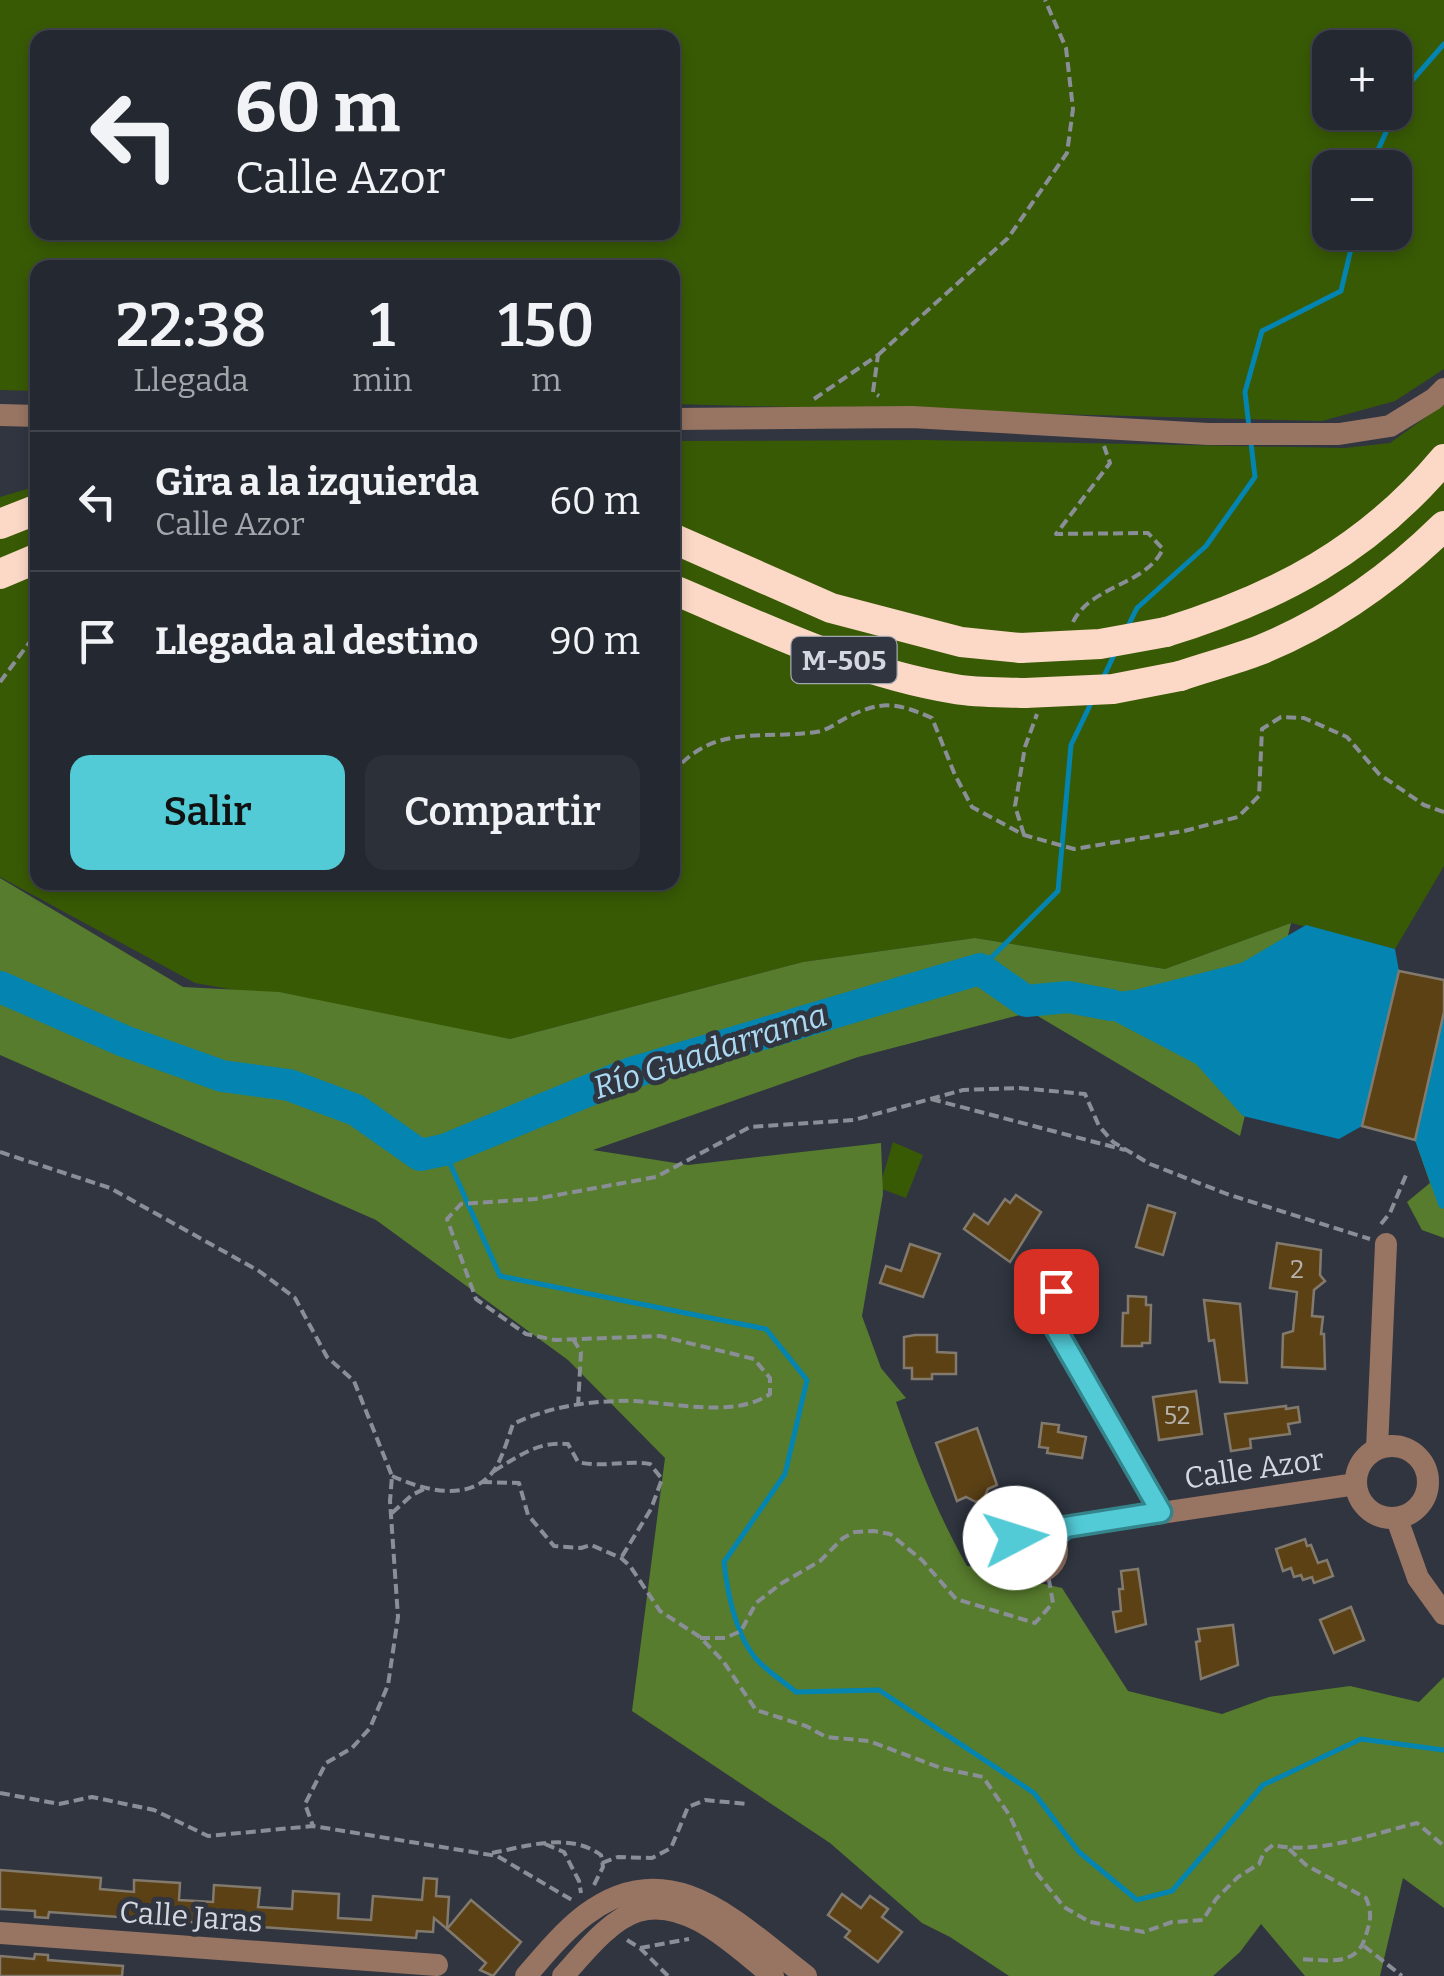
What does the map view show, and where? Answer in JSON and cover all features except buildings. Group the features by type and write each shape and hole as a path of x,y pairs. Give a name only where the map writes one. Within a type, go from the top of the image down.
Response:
{"highway":[{"name":"M-505","path":"680,542 831,608 961,642 1022,648 1100,644 1166,632 1225,614 1304,577 1366,536 1422,486 1444,459"},
{"path":"0,524 30,512"},
{"name":"M-505","path":"1261,650 1337,612 1413,556 1444,526"},
{"name":"M-505","path":"680,592 816,651 887,674 1031,704 1180,676 1316,637 1382,601 1444,551"},
{"path":"0,574 30,561"}],"street":[{"path":"680,419 912,418 1208,434 1338,434 1390,426 1439,394"},
{"path":"0,415 30,416"},
{"path":"1378,1242 1378,1449"},
{"name":"Calle Azor","path":"1056,1291 1054,1326 1161,1512"},
{"path":"1392,1446 1407,1449 1436,1471 1422,1502 1411,1513 1397,1518 1382,1517 1369,1510 1356,1484 1358,1470 1366,1458 1378,1449 1392,1446"},
{"name":"Calle Azor","path":"1047,1569 1039,1573 1022,1570 1012,1555 1012,1546 1022,1531 1039,1528 1053,1537 1066,1527 1356,1484"},
{"path":"1397,1518 1418,1578 1444,1614"},
{"path":"1047,1569 1057,1555 1053,1537"},
{"path":"526,1976 583,1912 621,1894 646,1888 674,1890 698,1898 723,1912 806,1976"},
{"path":"563,1976 625,1918 637,1911 656,1909 702,1922 773,1976"},
{"name":"Calle Jaras","path":"0,1933 371,1968 437,1966"}],"path":[{"path":"785,418 878,356 1008,238 1067,153 1072,109 1066,48 1045,0"},
{"path":"878,356 873,392 912,418"},
{"path":"1069,630 1080,606 1155,565 1162,549 1148,533 1056,534 1110,463 1098,427"},
{"path":"0,682 30,642"},
{"path":"680,764 690,752 742,734 820,732 862,710 900,704 932,718 972,807 1024,835 1074,849 1184,831 1238,816 1259,796 1262,729 1281,716 1304,718 1347,737 1379,774 1424,805 1444,812"},
{"path":"1024,835 1015,806 1031,704"},
{"path":"494,1471 514,1424 540,1410 620,1400 676,1406 754,1405 770,1394 770,1378 754,1358 660,1336 555,1340 526,1334 476,1299 447,1219 461,1204 535,1200 656,1177 750,1127 854,1120 964,1090 1020,1088 1084,1094 1099,1126 1113,1142 1150,1164 1227,1194 1378,1242 1406,1175"},
{"path":"930,1099 1130,1151"},
{"path":"0,1152 110,1188 259,1272 295,1298 326,1358 354,1380 392,1476 398,1617 388,1685 370,1728 352,1748 326,1763 306,1804 313,1826"},
{"path":"573,1340 581,1352 578,1406"},
{"path":"392,1476 424,1489 444,1492 472,1487 538,1445 557,1443 568,1444 578,1462 593,1466 617,1462 650,1464 662,1479 650,1509 621,1558"},
{"path":"478,1482 519,1483 528,1515 554,1546 592,1545 621,1558 647,1588 660,1612 700,1638 724,1662 756,1710 806,1726 826,1738 869,1742 941,1768 982,1777 1010,1816 1034,1870 1064,1907 1090,1922 1144,1932 1172,1922 1203,1920 1216,1899 1238,1876 1259,1864 1264,1852 1273,1845 1290,1849 1320,1846 1417,1823 1444,1846"},
{"path":"391,1514 412,1494 424,1489"},
{"path":"700,1638 725,1638 741,1631 756,1603 782,1582 820,1561 843,1538 855,1532 890,1534 922,1560 956,1599 1034,1623 1053,1604 1047,1569"},
{"path":"0,1793 60,1804 92,1797 154,1810 208,1836 313,1826 497,1856 573,1900 583,1912"},
{"path":"602,1863 618,1857 652,1858 671,1848 688,1807 705,1800 747,1804"},
{"path":"485,1854 544,1844 589,1846 601,1855 602,1863 583,1912"},
{"path":"544,1844 564,1852 578,1881 583,1912"},
{"path":"1290,1849 1306,1866 1366,1898 1372,1917 1364,1946 1342,1960 1300,1959"},
{"path":"668,1976 640,1948 685,1942 699,1932"},
{"path":"1364,1946 1402,1976"}],"green space":[{"path":"0,0 1444,0 1444,369 1395,401 1322,421 680,404 680,260 30,260 30,391 0,390"},
{"path":"1444,404 1444,866 1395,949 1291,923 1165,969 975,938 803,962 510,1039 195,983 0,877 0,497 30,488 30,890 680,890 680,441 923,440 1344,448 1390,443"},
{"path":"0,878 183,987 279,992 510,1039 803,962 975,938 1165,969 1291,923 1240,1136 1031,1012 858,1057 593,1150 688,1165 881,1143 883,1194 862,1316 881,1368 906,1398 896,1402 919,1465 967,1566 1012,1571 1022,1579 1062,1588 1128,1691 1222,1714 1269,1697 1350,1686 1419,1702 1444,1677 1444,1908 1403,1878 1380,1976 1305,1976 1261,1924 1240,1952 1213,1976 1009,1976 922,1923 830,1843 632,1711 665,1458 568,1360 376,1220 0,1055"},
{"path":"1444,1008 1444,1238 1422,1230 1407,1202 1430,1183 1415,1140"},
{"path":"893,1142 923,1155 906,1198 882,1189"}],"water":[{"path":"1306,925 1395,949 1399,971 1362,1126 1339,1139 1243,1116 1196,1064 1068,997 1134,990 1241,963"},
{"path":"1444,1012 1444,1209 1439,1207 1415,1140"}],"waterway":[{"path":"1412,81 1444,44"},
{"path":"1378,150 1387,130"},
{"path":"1249,427 1245,392 1262,331 1341,291 1351,250"},
{"path":"1127,628 1137,608 1206,546 1255,477 1251,443"},
{"path":"1103,678 1116,651"},
{"path":"980,969 1058,891 1071,745 1092,701"},
{"name":"Río Guadarrama","path":"0,987 124,1041 222,1076 289,1085 356,1110 420,1155 444,1150 631,1073 980,969 1026,1001 1068,997 1111,1005"},
{"path":"444,1150 500,1276 766,1329 807,1380 785,1474 724,1562 737,1623 757,1660 796,1692 879,1690 1034,1793 1079,1852 1137,1900 1172,1891 1263,1785 1361,1739 1444,1750"}],"route":[{"path":"1015,1538 1030,1528 1047,1531 1053,1537 1066,1527 1161,1512 1054,1326 1056,1291"}]}
